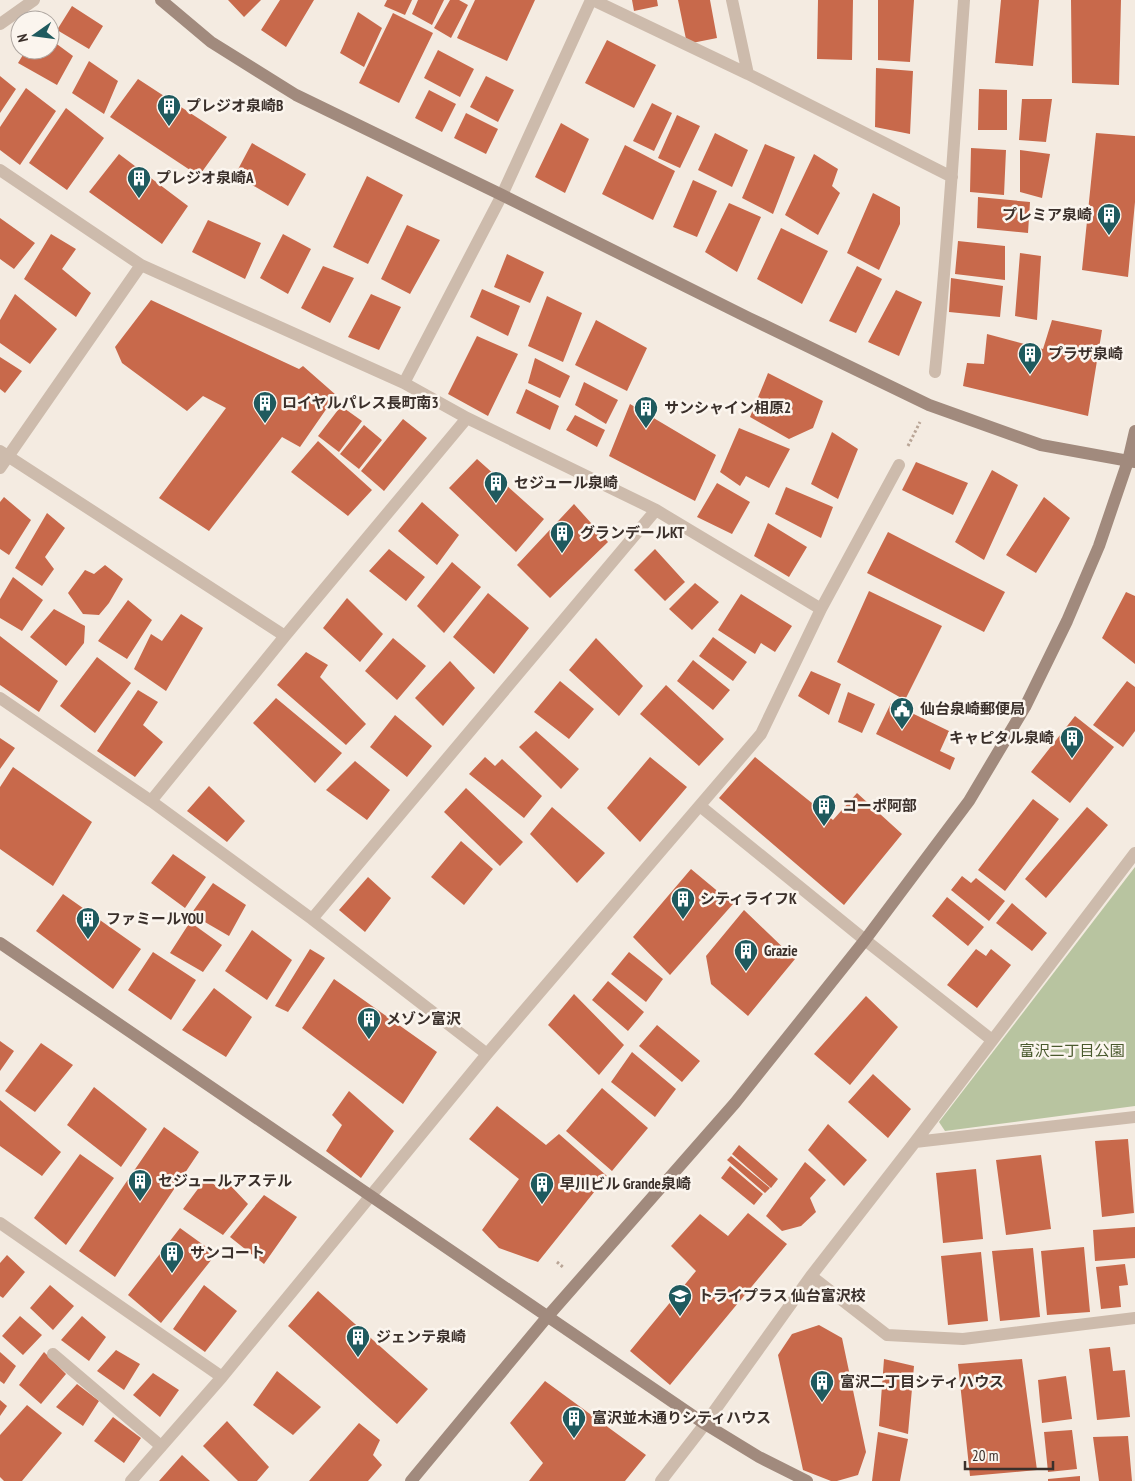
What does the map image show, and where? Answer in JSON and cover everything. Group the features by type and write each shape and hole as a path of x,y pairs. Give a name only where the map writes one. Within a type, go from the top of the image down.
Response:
{"street":[{"path":"0,24 34,0"},
{"path":"160,0 211,42 296,95 929,405 1041,444 1131,461"},
{"path":"404,383 502,195 592,0 609,5 952,177"},
{"path":"732,0 748,74"},
{"path":"936,372 964,0"},
{"path":"0,170 140,265 404,383 467,418 656,510 821,609"},
{"path":"0,468 4,454 140,265"},
{"path":"151,801 285,636 467,418"},
{"path":"411,1481 548,1316 736,1103 864,940 969,801 1025,707 1067,621 1099,546 1131,461 1135,431"},
{"path":"4,454 285,636"},
{"path":"131,1481 222,1377 486,1054 761,734 821,609 899,465"},
{"path":"312,919 656,510"},
{"path":"0,698 151,801 312,919 486,1054"},
{"path":"700,806 864,940 992,1040"},
{"path":"660,1481 705,1424 811,1276 1135,853"},
{"path":"0,943 705,1424 758,1457 807,1481"},
{"path":"915,1142 1135,1117"},
{"path":"0,1224 222,1377"},
{"path":"811,1276 888,1335 963,1339 1135,1318"},
{"path":"53,1354 161,1446"}],"path":[{"path":"914,434 920,422"}],"green space":[{"name":"富沢二丁目公園","path":"1135,867 1135,1106 945,1131 939,1122"}],"building":[{"path":"228,0 261,0 244,17"},
{"path":"280,0 314,0 286,47 261,30"},
{"path":"387,0 412,0 405,15 384,6"},
{"path":"418,0 444,0 432,25 412,14"},
{"path":"450,0 459,0 468,5 451,38 434,28"},
{"path":"475,0 535,0 507,61 457,38"},
{"path":"632,0 657,0 658,6 634,11"},
{"path":"678,0 710,0 717,38 687,44"},
{"path":"818,0 853,0 852,60 817,59"},
{"path":"878,0 914,0 910,62 878,60"},
{"path":"1001,0 1039,0 1033,66 995,63"},
{"path":"1071,0 1121,0 1119,85 1072,83"},
{"path":"72,6 103,26 89,49 60,32 60,25"},
{"path":"358,12 382,28 364,67 340,53"},
{"path":"393,13 433,33 399,103 359,83"},
{"path":"607,40 656,65 634,108 585,83"},
{"path":"60,46 73,56 57,85 18,63 20,60 60,60"},
{"path":"438,50 474,69 460,97 424,78"},
{"path":"89,61 118,81 104,114 72,93"},
{"path":"876,68 913,71 910,134 875,127"},
{"path":"0,76 16,89 0,113"},
{"path":"486,76 514,90 498,122 470,107"},
{"name":"プレジオ泉崎B","path":"138,79 227,137 199,176 110,117"},
{"path":"26,88 56,111 20,165 0,150 0,127"},
{"path":"979,89 1007,90 1007,130 978,130"},
{"path":"429,90 456,104 442,132 415,118"},
{"path":"1022,99 1052,99 1046,142 1019,140"},
{"path":"652,103 672,113 654,151 633,141"},
{"path":"66,108 104,138 67,190 29,163"},
{"path":"466,113 498,129 486,154 454,138"},
{"path":"677,115 700,126 680,168 658,158"},
{"path":"561,123 589,139 565,193 535,177"},
{"path":"715,133 748,150 732,187 698,170"},
{"name":"プレミア泉崎","path":"1096,133 1135,136 1135,202 1128,277 1082,270"},
{"path":"252,143 306,174 288,206 235,175"},
{"path":"765,144 795,157 773,214 742,198"},
{"path":"625,145 675,171 653,220 602,194"},
{"path":"971,148 1006,150 1004,195 970,192"},
{"path":"1020,150 1050,154 1042,198 1020,192"},
{"name":"プレジオ泉崎A","path":"119,154 188,206 162,244 89,192"},
{"path":"814,154 838,169 832,186 840,193 818,235 785,215"},
{"path":"367,176 403,195 368,264 333,247"},
{"path":"693,180 717,191 697,237 673,227"},
{"path":"873,193 900,207 900,224 879,270 847,253"},
{"path":"978,197 1030,202 1028,233 977,228"},
{"path":"729,203 761,217 737,272 705,252"},
{"path":"0,218 35,243 14,269 0,259"},
{"path":"208,220 261,243 245,279 192,252"},
{"path":"407,225 440,240 410,294 381,279"},
{"path":"781,228 828,251 802,304 757,279"},
{"path":"51,234 76,249 62,269 91,293 76,317 24,279"},
{"path":"283,234 311,249 288,294 260,278"},
{"path":"958,241 1005,246 1005,280 955,274"},
{"path":"1020,253 1041,256 1037,320 1015,316"},
{"path":"507,254 544,272 530,303 494,287"},
{"path":"323,266 354,278 330,323 301,308"},
{"path":"857,266 882,279 856,333 829,321"},
{"path":"951,278 1003,286 1000,317 949,312"},
{"path":"482,289 520,306 508,336 470,317"},
{"path":"896,290 922,302 899,356 868,342"},
{"path":"15,294 57,329 30,364 0,343 0,320"},
{"path":"371,294 401,307 379,350 348,337"},
{"path":"547,296 582,313 563,362 528,346"},
{"name":"ロイヤルパレス長町南3","path":"151,300 299,369 303,366 336,395 300,447 282,437 209,531 159,498 226,408 203,396 187,411 122,363 115,347"},
{"path":"596,320 647,348 627,391 575,365"},
{"name":"プラザ泉崎","path":"1052,320 1102,330 1088,416 963,386 967,363 984,364 987,334 1043,349"},
{"path":"477,336 518,354 488,416 448,394"},
{"path":"0,357 22,371 5,393 0,389"},
{"path":"535,358 570,376 560,398 528,383"},
{"path":"768,373 823,401 813,428 789,439 750,417"},
{"path":"584,382 618,400 606,424 575,405"},
{"path":"526,389 559,406 550,430 516,413"},
{"name":"サンシャイン相原2","path":"630,404 716,455 695,501 609,456"},
{"path":"341,406 362,421 339,452 318,436"},
{"path":"575,415 605,430 597,447 566,430"},
{"path":"403,419 427,438 384,491 361,471"},
{"path":"364,425 382,440 359,469 340,454"},
{"path":"739,428 790,449 769,488 746,476 740,486 720,472"},
{"path":"832,432 858,449 838,499 811,484"},
{"path":"318,441 372,490 348,516 291,472"},
{"name":"セジュール泉崎","path":"477,459 544,519 516,552 449,488"},
{"path":"916,462 968,483 953,515 902,490"},
{"path":"992,470 1018,485 984,560 955,542"},
{"path":"717,483 750,502 732,534 697,517"},
{"path":"786,487 833,507 821,538 775,514"},
{"path":"4,497 31,520 9,555 0,549 0,502"},
{"path":"1044,497 1070,518 1036,573 1006,555"},
{"path":"422,502 459,535 437,565 398,531"},
{"name":"グランデールKT","path":"574,504 608,542 550,598 517,565"},
{"path":"47,513 65,528 45,557 54,569 42,586 15,568"},
{"path":"768,523 807,547 789,577 754,556"},
{"path":"888,532 1005,592 984,632 867,573"},
{"path":"389,549 425,577 406,601 369,571"},
{"path":"655,549 685,582 665,601 634,570"},
{"path":"452,562 481,587 444,633 417,606"},
{"path":"105,565 123,579 109,603 99,615 83,614 68,593 85,570 94,574"},
{"path":"13,577 43,600 22,631 0,618 0,599"},
{"path":"695,583 719,602 692,630 669,609"},
{"path":"869,591 942,626 905,700 837,662"},
{"path":"1126,592 1135,596 1135,664 1102,638"},
{"path":"488,593 529,628 494,674 453,637"},
{"path":"741,594 792,626 775,652 761,643 755,654 718,630"},
{"path":"347,598 383,634 360,662 323,628"},
{"path":"128,600 152,620 127,659 98,641"},
{"path":"54,609 85,626 84,643 66,666 30,637"},
{"path":"181,614 203,628 166,691 134,669 151,634 162,641"},
{"path":"0,636 58,681 39,712 0,685"},
{"path":"713,637 747,662 733,681 699,656"},
{"path":"393,638 426,666 397,700 365,671"},
{"path":"596,638 643,686 619,716 569,670"},
{"path":"306,652 328,665 320,677 366,724 346,745 277,685"},
{"path":"97,657 131,683 95,733 60,706"},
{"path":"693,660 730,690 713,710 677,681"},
{"path":"450,661 475,688 443,726 415,698"},
{"path":"811,671 841,684 829,715 798,696"},
{"path":"560,681 594,709 569,739 534,712"},
{"path":"1127,681 1135,687 1135,731 1123,747 1093,725"},
{"path":"666,685 724,739 699,766 640,714"},
{"path":"138,690 158,702 143,725 163,742 135,777 97,751"},
{"path":"848,692 875,704 862,733 838,722"},
{"path":"276,698 342,753 315,783 253,723"},
{"path":"891,703 949,731 940,751 955,758 950,770 876,734"},
{"path":"395,715 432,746 407,777 370,747"},
{"name":"キャピタル泉崎","path":"1075,716 1114,747 1070,803 1031,772"},
{"path":"536,731 579,769 561,789 519,747"},
{"path":"0,738 15,748 0,769"},
{"path":"485,757 495,766 502,759 542,796 524,818 469,774"},
{"path":"650,757 687,787 640,842 607,808"},
{"name":"コーポ阿部","path":"755,757 833,820 857,793 902,834 844,905 719,798"},
{"path":"355,761 390,790 367,820 326,790"},
{"path":"13,767 92,822 53,886 0,849 0,787"},
{"path":"209,786 245,821 227,842 187,811"},
{"path":"466,788 523,842 500,866 444,812"},
{"path":"1033,799 1059,819 1005,891 978,870"},
{"path":"552,807 605,853 577,883 530,834"},
{"path":"1087,807 1108,825 1046,898 1025,879"},
{"path":"461,841 493,869 464,905 431,877"},
{"path":"173,854 206,877 185,908 151,883"},
{"name":"シティライフK","path":"691,869 733,904 670,975 633,937"},
{"path":"962,876 971,883 976,878 1005,901 989,921 951,890"},
{"path":"368,877 391,898 365,932 339,910"},
{"path":"213,883 246,905 229,936 191,914"},
{"name":"ファミールYOU","path":"63,894 141,949 113,989 36,931"},
{"path":"947,897 984,927 968,946 932,916"},
{"path":"1012,903 1047,933 1032,951 996,923"},
{"name":"Grazie","path":"744,910 795,959 748,1016 711,984 706,956"},
{"path":"190,922 222,945 203,972 170,953"},
{"path":"252,930 292,960 267,1000 225,971"},
{"path":"310,949 325,958 288,1012 275,1006"},
{"path":"976,949 986,956 991,949 1011,965 977,1008 947,985"},
{"path":"153,952 196,980 171,1020 128,990"},
{"path":"629,952 663,979 646,1002 611,974"},
{"name":"メゾン富沢","path":"334,979 437,1052 403,1104 302,1028"},
{"path":"608,981 644,1012 628,1031 592,1000"},
{"path":"214,988 252,1017 226,1057 182,1030"},
{"path":"574,994 624,1045 599,1075 548,1025"},
{"path":"866,996 898,1027 850,1085 814,1054"},
{"path":"657,1025 700,1061 682,1082 639,1046"},
{"path":"0,1041 14,1051 0,1071"},
{"path":"41,1043 73,1065 35,1112 5,1091"},
{"path":"632,1052 676,1089 655,1117 611,1082"},
{"path":"873,1074 911,1109 888,1138 848,1102"},
{"path":"94,1087 147,1129 121,1167 67,1125"},
{"path":"602,1088 648,1128 612,1171 566,1131"},
{"path":"349,1091 394,1131 361,1178 326,1151 342,1125 332,1115"},
{"path":"0,1100 61,1152 42,1176 0,1146"},
{"name":"早川ビル Grande泉崎","path":"497,1106 546,1145 559,1134 607,1176 538,1262 499,1248 482,1230 519,1179 469,1139"},
{"path":"828,1124 867,1160 844,1186 808,1150"},
{"name":"セジュールアステル","path":"164,1127 199,1152 115,1277 79,1251"},
{"path":"1128,1139 1134,1213 1102,1217 1095,1141"},
{"path":"739,1145 778,1179 771,1188 732,1154"},
{"path":"80,1154 114,1178 66,1245 34,1218"},
{"path":"1041,1155 1051,1229 1006,1235 996,1160"},
{"path":"731,1156 770,1188 765,1193 727,1160"},
{"path":"805,1162 826,1180 810,1198 816,1212 801,1226 782,1231 766,1216"},
{"path":"730,1166 763,1194 754,1205 721,1178"},
{"path":"976,1169 983,1239 943,1243 936,1173"},
{"path":"206,1178 221,1190 229,1184 248,1204 223,1235 183,1209"},
{"path":"264,1195 297,1217 264,1264 230,1237"},
{"path":"748,1213 787,1244 670,1385 630,1351 696,1271 671,1246 700,1214 728,1236"},
{"path":"1135,1227 1135,1258 1095,1261 1093,1230"},
{"name":"サンコート","path":"180,1228 216,1254 161,1323 128,1295"},
{"path":"1084,1247 1090,1312 1047,1315 1041,1251"},
{"path":"1033,1248 1040,1317 1000,1321 992,1251"},
{"path":"981,1252 988,1321 948,1325 941,1256"},
{"path":"7,1255 25,1272 3,1298 0,1296 0,1263"},
{"path":"1125,1264 1128,1285 1119,1286 1121,1307 1101,1309 1096,1267"},
{"path":"50,1285 74,1306 53,1330 30,1308"},
{"path":"204,1285 237,1311 205,1352 173,1329"},
{"name":"ジェンテ泉崎","path":"318,1291 428,1389 397,1424 288,1326"},
{"path":"20,1316 42,1335 23,1355 2,1336"},
{"path":"82,1316 106,1337 89,1361 61,1340"},
{"name":"富沢二丁目シティハウス","path":"819,1325 842,1338 866,1452 858,1475 837,1481 831,1481 803,1470 778,1355 792,1334"},
{"path":"1110,1347 1113,1371 1125,1370 1130,1417 1097,1420 1089,1349"},
{"path":"116,1350 140,1364 124,1390 97,1371"},
{"path":"0,1352 16,1366 4,1384 0,1381"},
{"path":"44,1352 66,1374 41,1404 19,1385"},
{"path":"884,1359 914,1366 908,1434 879,1426"},
{"path":"1022,1359 1037,1470 970,1476 958,1364"},
{"path":"277,1371 321,1407 293,1435 253,1405"},
{"path":"153,1373 179,1390 160,1417 133,1395"},
{"path":"1066,1376 1072,1419 1042,1423 1038,1380"},
{"name":"富沢並木通りシティハウス","path":"545,1381 646,1455 625,1481 529,1481 543,1463 510,1423"},
{"path":"77,1384 99,1401 83,1426 56,1407"},
{"path":"0,1400 7,1406 0,1416"},
{"path":"27,1405 62,1433 22,1481 4,1481 0,1477 0,1435"},
{"path":"113,1417 141,1438 124,1463 94,1441"},
{"path":"227,1421 269,1467 257,1481 238,1481 203,1446"},
{"path":"359,1423 380,1440 373,1455 382,1465 368,1481 309,1481"},
{"path":"1072,1430 1077,1469 1048,1472 1044,1432"},
{"path":"878,1432 908,1439 900,1481 872,1481"},
{"path":"1128,1436 1132,1481 1099,1481 1093,1437"},
{"path":"182,1455 210,1481 159,1481"},
{"path":"1080,1476 1080,1481 1048,1481 1048,1479"}],"place":[{"name":"プレジオ泉崎B","path":"169,127"},
{"name":"プレジオ泉崎A","path":"139,199"},
{"name":"プレミア泉崎","path":"1109,236"},
{"name":"プラザ泉崎","path":"1030,375"},
{"name":"ロイヤルパレス長町南3","path":"265,424"},
{"name":"サンシャイン相原2","path":"646,429"},
{"name":"セジュール泉崎","path":"496,504"},
{"name":"グランデールKT","path":"562,554"},
{"name":"仙台泉崎郵便局","path":"902,730"},
{"name":"キャピタル泉崎","path":"1072,759"},
{"name":"コーポ阿部","path":"824,827"},
{"name":"シティライフK","path":"683,920"},
{"name":"ファミールYOU","path":"88,940"},
{"name":"Grazie","path":"746,972"},
{"name":"メゾン富沢","path":"369,1040"},
{"name":"セジュールアステル","path":"140,1202"},
{"name":"早川ビル Grande泉崎","path":"542,1205"},
{"name":"サンコート","path":"172,1274"},
{"name":"トライプラス 仙台富沢校","path":"680,1317"},
{"name":"ジェンテ泉崎","path":"358,1358"},
{"name":"富沢二丁目シティハウス","path":"822,1403"},
{"name":"富沢並木通りシティハウス","path":"574,1439"}]}
